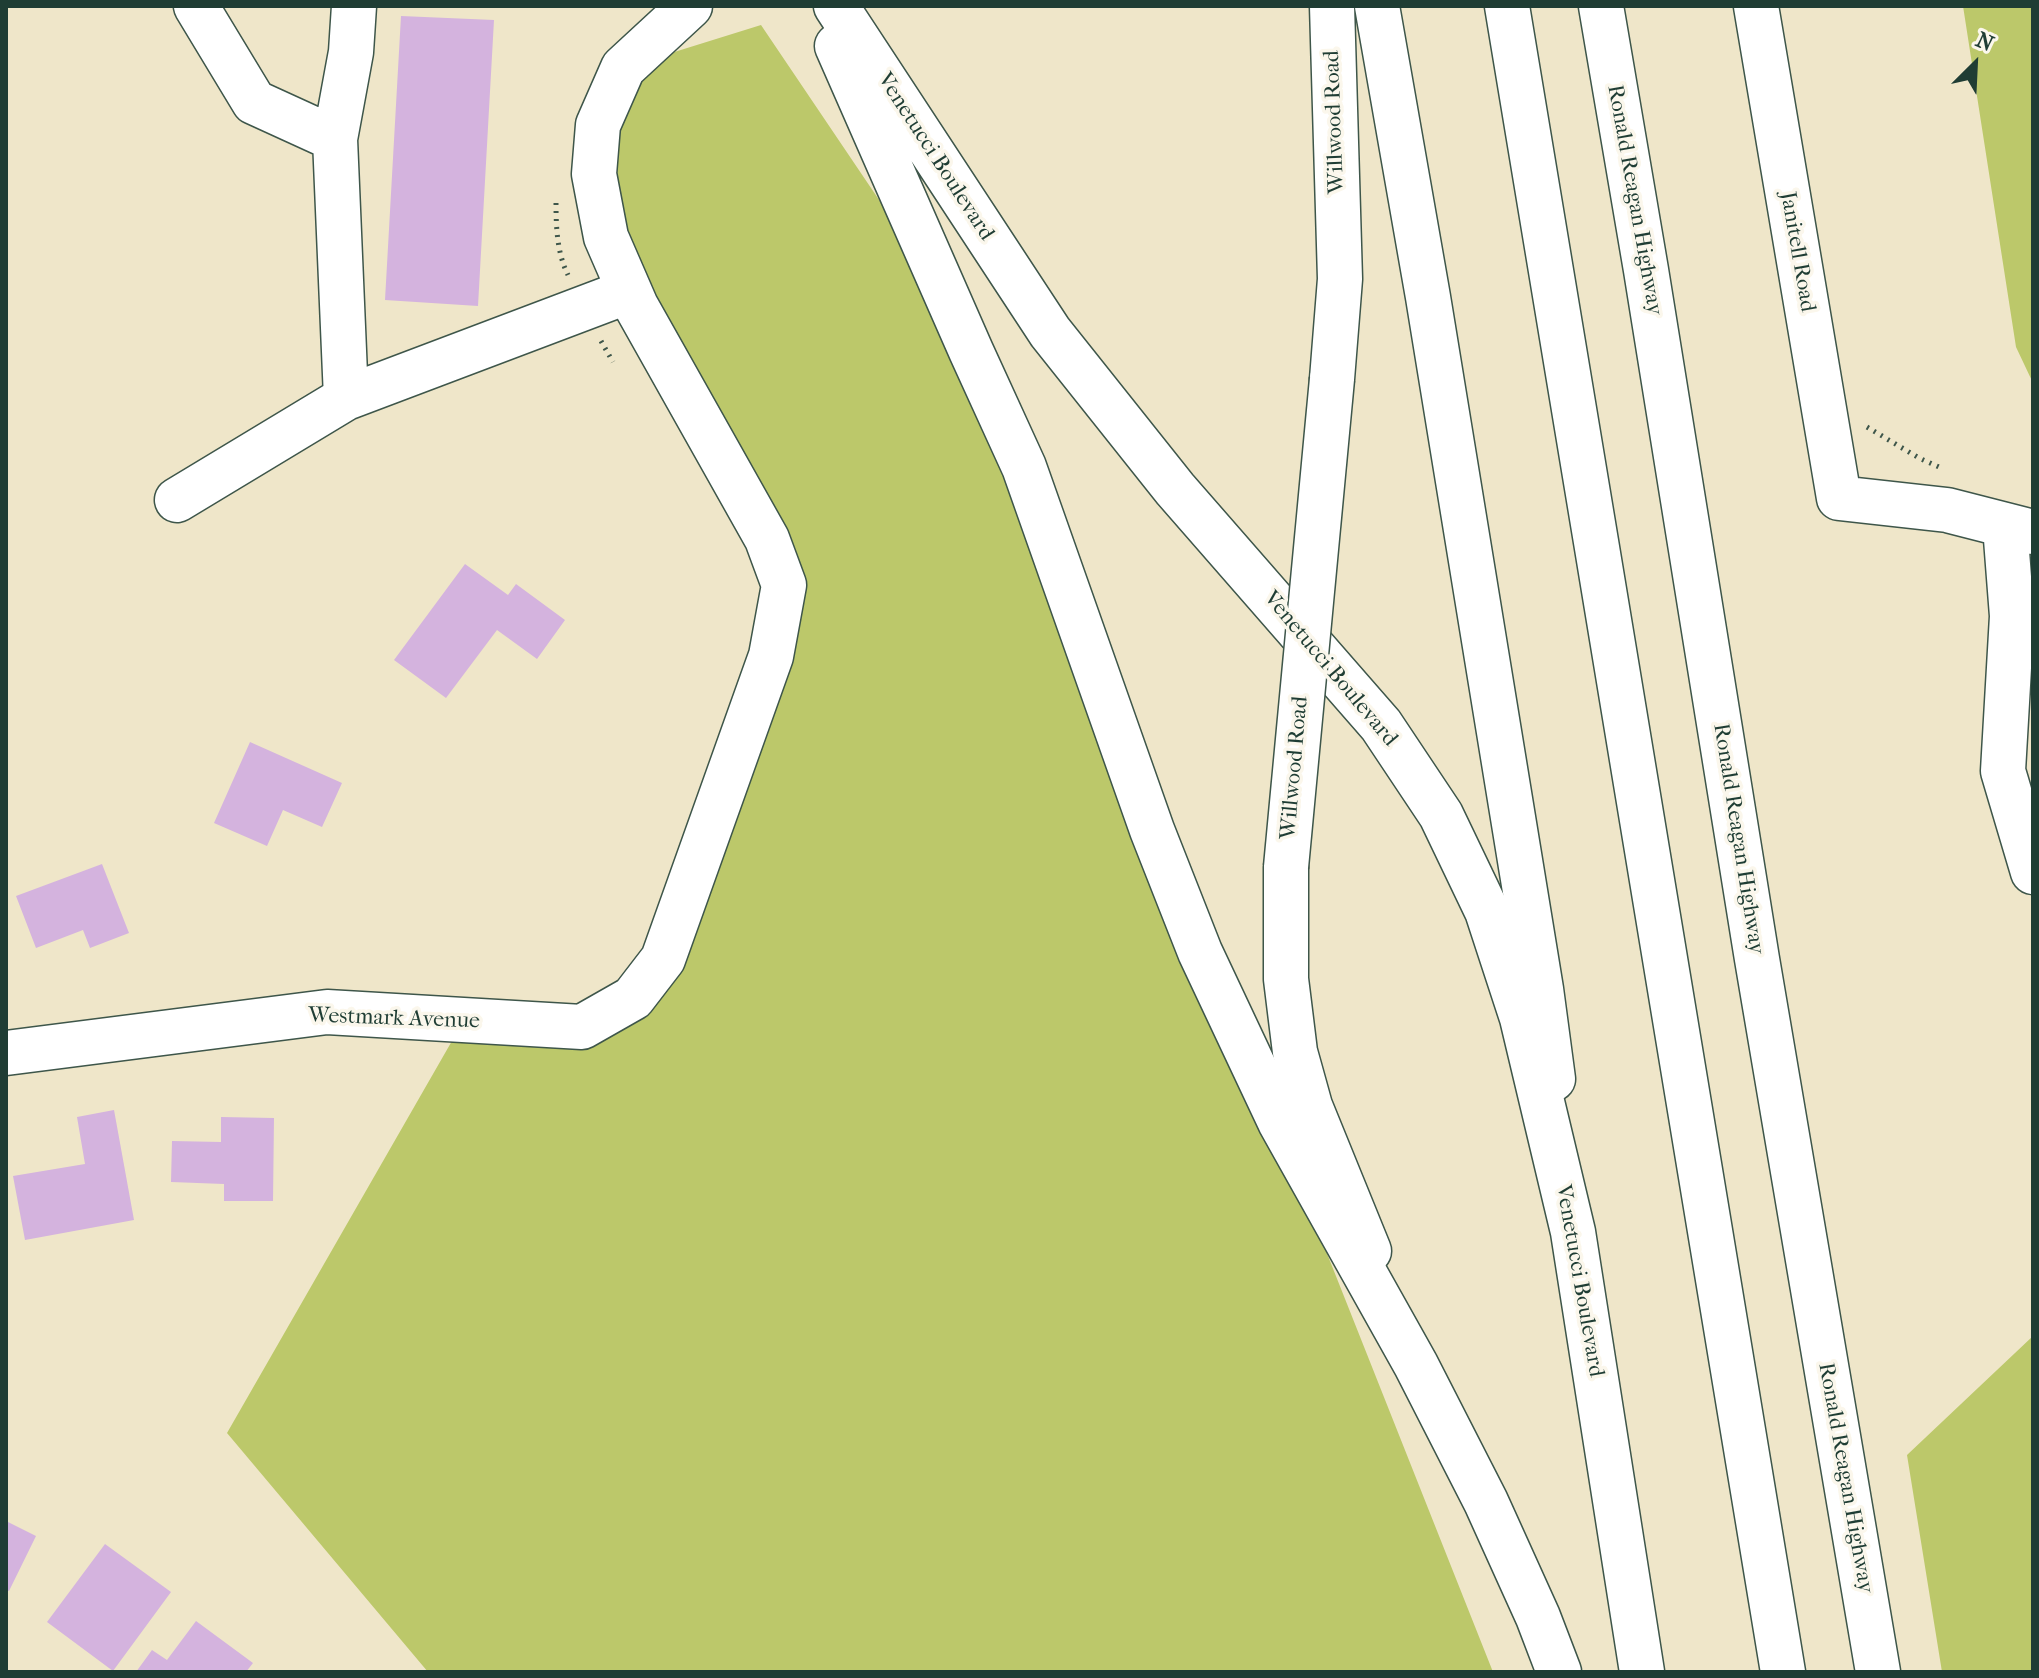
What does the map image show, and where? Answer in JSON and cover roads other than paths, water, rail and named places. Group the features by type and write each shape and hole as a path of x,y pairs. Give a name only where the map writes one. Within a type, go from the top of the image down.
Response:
{"main road":[{"path":"196,6 254,102 335,139"},
{"path":"346,398 335,139 351,52 354,6"},
{"path":"177,500 346,398 629,291 606,237 594,174 598,125 623,68 690,6"},
{"name":"Venetucci Boulevard","path":"820,6 1024,467 1152,830 1200,952 1280,1122 1416,1365 1486,1502 1538,1617 1559,1672"},
{"name":"Venetucci Boulevard","path":"836,6 1050,332 1175,489 1381,725 1441,815 1487,911 1518,1004 1573,1232 1642,1672"},
{"name":"Willwood Road","path":"1332,6 1340,279 1286,867 1286,979 1295,1052 1310,1106 1416,1365"},
{"path":"1377,6 1539,973 1573,1232"},
{"path":"1507,6 1783,1672"},
{"name":"Ronald Reagan Highway","path":"1601,6 1757,959 1878,1672"},
{"name":"Janitell Road","path":"1756,6 1839,498 1947,510 2019,529"},
{"name":"Westmark Avenue","path":"6,1053 327,1012 582,1027 633,998 663,959 771,656 784,585 767,539 629,291"},
{"path":"2019,529 2003,771 2033,872"}]}
